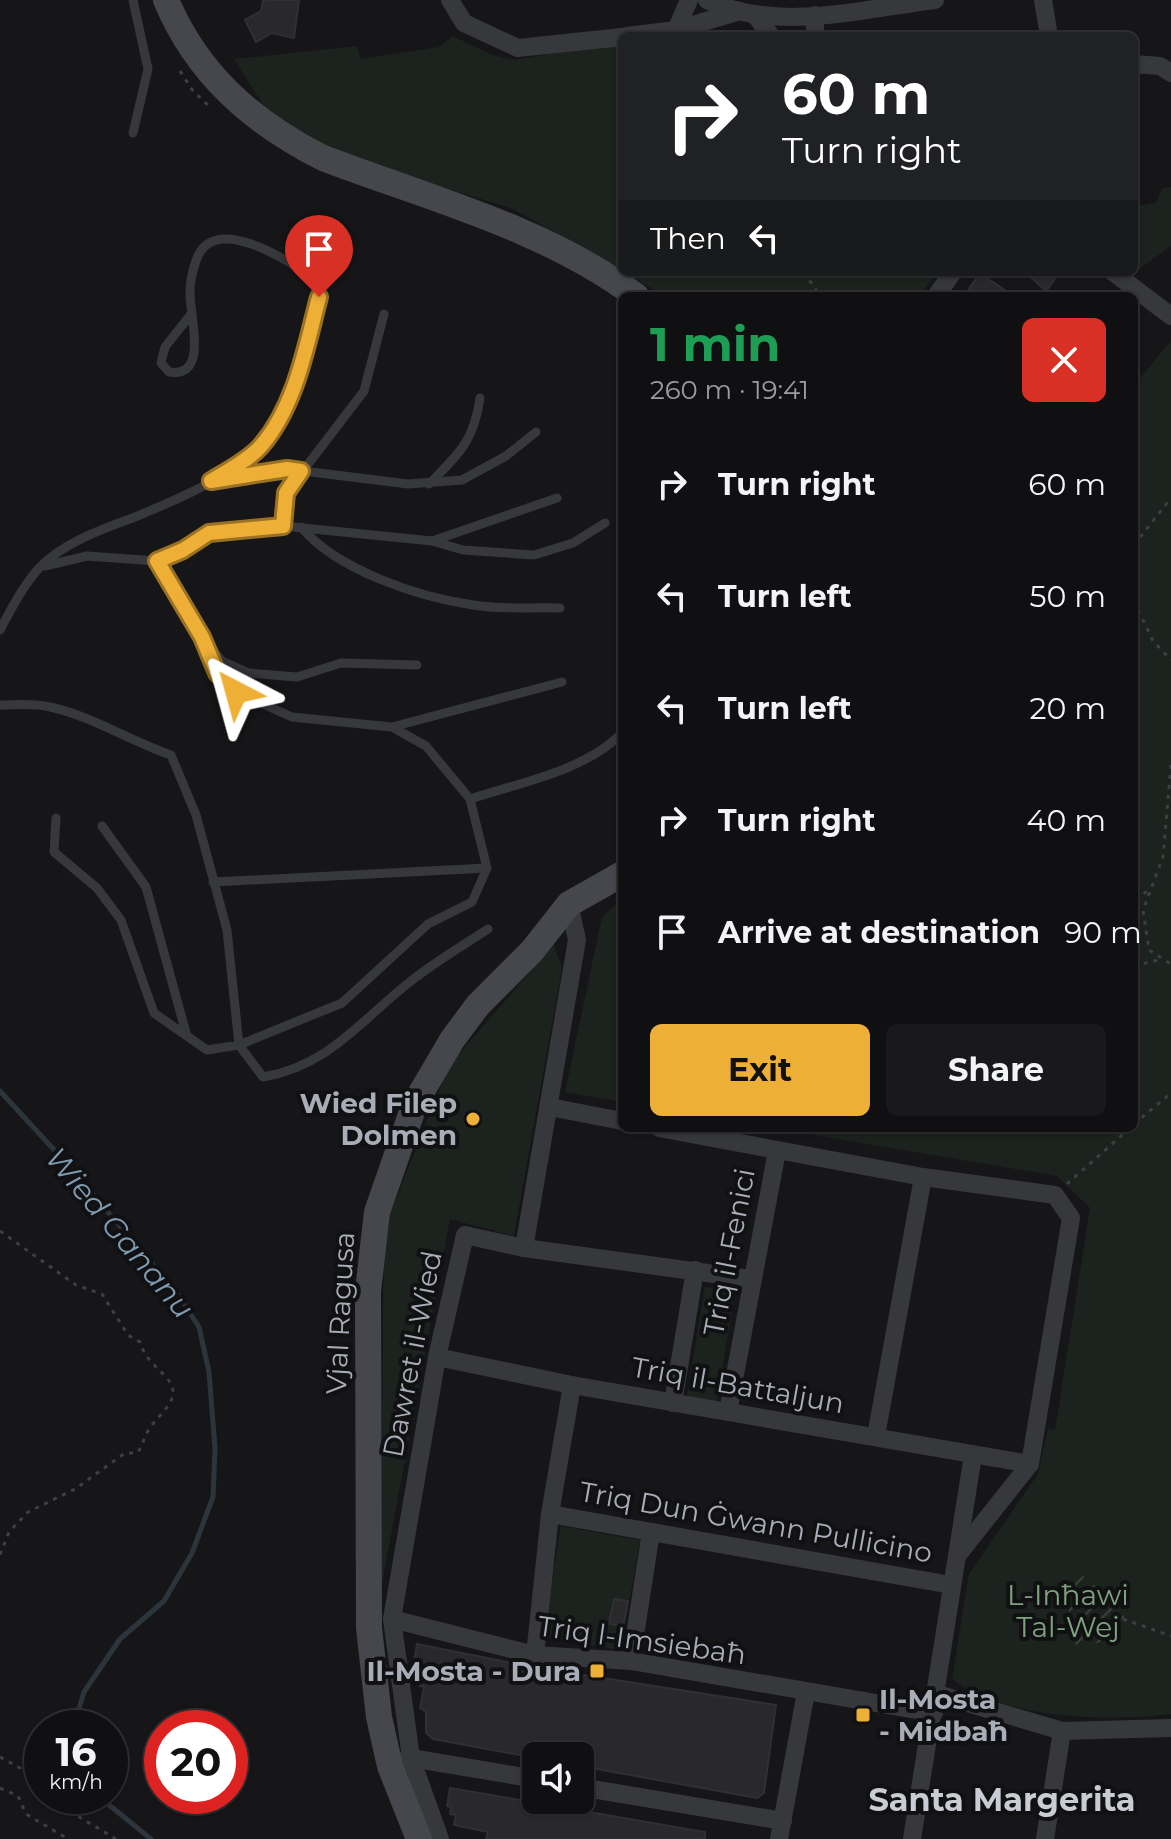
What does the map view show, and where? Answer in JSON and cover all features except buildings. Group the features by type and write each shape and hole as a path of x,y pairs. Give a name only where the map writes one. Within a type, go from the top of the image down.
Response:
{"main road":[{"path":"166,0 201,65 238,103 290,141 323,158 541,241 604,274 630,292"},
{"name":"Vjal Ragusa","path":"419,1839 401,1762 372,1667 367,1586 368,1291 377,1212 401,1137 432,1072 478,1005 532,951 569,904 618,876"}],"street":[{"path":"450,0 464,23 518,48 618,37"},
{"path":"676,30 689,0"},
{"path":"707,0 792,27 815,15 935,0"},
{"path":"1043,0 1048,32"},
{"path":"659,32 748,14"},
{"path":"748,14 767,32"},
{"path":"815,15 815,32"},
{"path":"1138,64 1160,66 1171,73"},
{"path":"1118,276 1171,316"},
{"path":"569,904 577,940 524,1248 751,1279"},
{"path":"550,1107 618,1120"},
{"path":"680,1132 923,1177 1055,1195 1071,1218 1030,1464 957,1556"},
{"name":"Triq il-Fenici","path":"728,1412 777,1151"},
{"path":"876,1436 923,1177"},
{"name":"Dawret il-Wied","path":"440,1839 401,1762 392,1619 437,1357 465,1235 524,1248"},
{"path":"673,1403 695,1270"},
{"name":"Triq il-Battaljun","path":"437,1357 572,1385 1030,1464"},
{"path":"535,1655 550,1514 572,1385"},
{"path":"912,1839 973,1455"},
{"name":"Triq Dun Ġwann Pullicino","path":"550,1514 951,1585"},
{"path":"631,1661 651,1532"},
{"name":"Triq l-Imsiebaħ","path":"392,1619 535,1655 631,1661 806,1692 935,1704 1062,1731 1171,1728"},
{"path":"594,1790 781,1830 806,1692"},
{"path":"1045,1839 1062,1731"},
{"path":"401,1762 522,1777"}],"lane":[{"path":"133,0 148,69 133,133"},
{"path":"0,630 39,569 99,530 153,510 211,481 260,448 276,424 300,369 319,297 315,280 300,268 228,237 206,242 198,251 188,289 192,313 195,354 189,367 180,374 169,372 161,363 165,347 192,313"},
{"path":"283,526 286,493 364,391 384,314"},
{"path":"429,484 468,444 476,425 480,398"},
{"path":"211,481 287,469 429,484 462,480 506,456 536,432"},
{"path":"432,541 557,498"},
{"path":"39,569 87,556 157,561 183,550 209,533 283,526 432,541 463,550 534,555 573,543 605,523"},
{"path":"301,527 318,547 349,566 395,583 473,605 560,608"},
{"path":"157,561 202,637 217,673 236,692 292,717 392,727 562,682"},
{"path":"202,637 222,661 249,673 297,677 341,663 417,665"},
{"path":"0,705 47,706 75,714 171,755 196,815 227,930 239,1045 263,1077 290,1073 357,1031 410,981 488,929"},
{"path":"56,818 54,852 97,888 121,920 154,1013 207,1050 239,1045 342,1003 428,924 472,902 487,868 470,799 426,746 392,727"},
{"path":"470,799 554,771 609,746 618,737"},
{"path":"102,826 146,887 186,1033"},
{"path":"213,882 487,868"}],"path":[{"path":"1138,540 1171,498"},
{"path":"1138,609 1153,641 1171,660"},
{"path":"1171,765 1163,857 1143,910 1149,950 1171,964"},
{"path":"1138,895 1151,890"},
{"path":"1138,965 1163,959"},
{"path":"1138,1121 1171,1093"},
{"path":"1055,1195 1125,1132"},
{"path":"0,1231 76,1285 102,1294 128,1335 140,1342 144,1356 169,1380 173,1390 172,1402 147,1431 137,1453 125,1453 75,1489 28,1512 9,1532 0,1555"},
{"path":"1123,1619 1171,1636"},
{"path":"0,1757 24,1773"},
{"path":"0,1788 18,1796 26,1814 68,1839"},
{"path":"74,1814 116,1839"}],"green space":[{"path":"453,36 492,55 515,60 618,42 618,269 513,209 337,154 269,114 234,59 357,46 360,59 439,47"},
{"path":"1171,187 1171,246 1138,270 1138,205 1156,203 1162,188"},
{"path":"630,276 934,276 925,289 929,292 658,292"},
{"name":"L-Inħawi Tal-Wej","path":"1171,341 1171,1714 1117,1718 1027,1710 974,1692 952,1679 969,1574 1038,1474 1048,1428 1055,1430 1090,1208 1057,1176 797,1132 1138,1132 1138,380"},
{"path":"618,903 618,1101 565,1092 602,917"},
{"path":"554,945 562,968 514,1236 450,1219 380,1594 384,1229 449,1065"},
{"path":"705,1287 735,1292 717,1401 687,1396"},
{"path":"561,1526 640,1540 621,1650 542,1637"},
{"path":"1079,1573 1124,1608 1124,1624 1109,1641 1077,1646 1068,1637 1070,1588"}],"waterway":[{"name":"Wied Gananu","path":"0,1091 68,1165 179,1296 199,1327 209,1372 215,1448 213,1497 192,1553 164,1601 120,1639 84,1692 78,1710"},
{"name":"Wied Gananu","path":"120,1814 151,1839"}],"place":[{"name":"Wied Filep Dolmen","path":"473,1119"},
{"name":"Il-Mosta - Dura","path":"597,1671"},
{"name":"Il-Mosta - Midbaħ","path":"863,1715"}],"district":[{"name":"Santa Margerita","path":"1002,1799"}],"route":[{"path":"236,692 217,673 202,637 157,561 183,550 209,533 283,526 286,493 301,471 287,469 243,479 211,481 260,448 276,424 300,369 319,297"}]}
